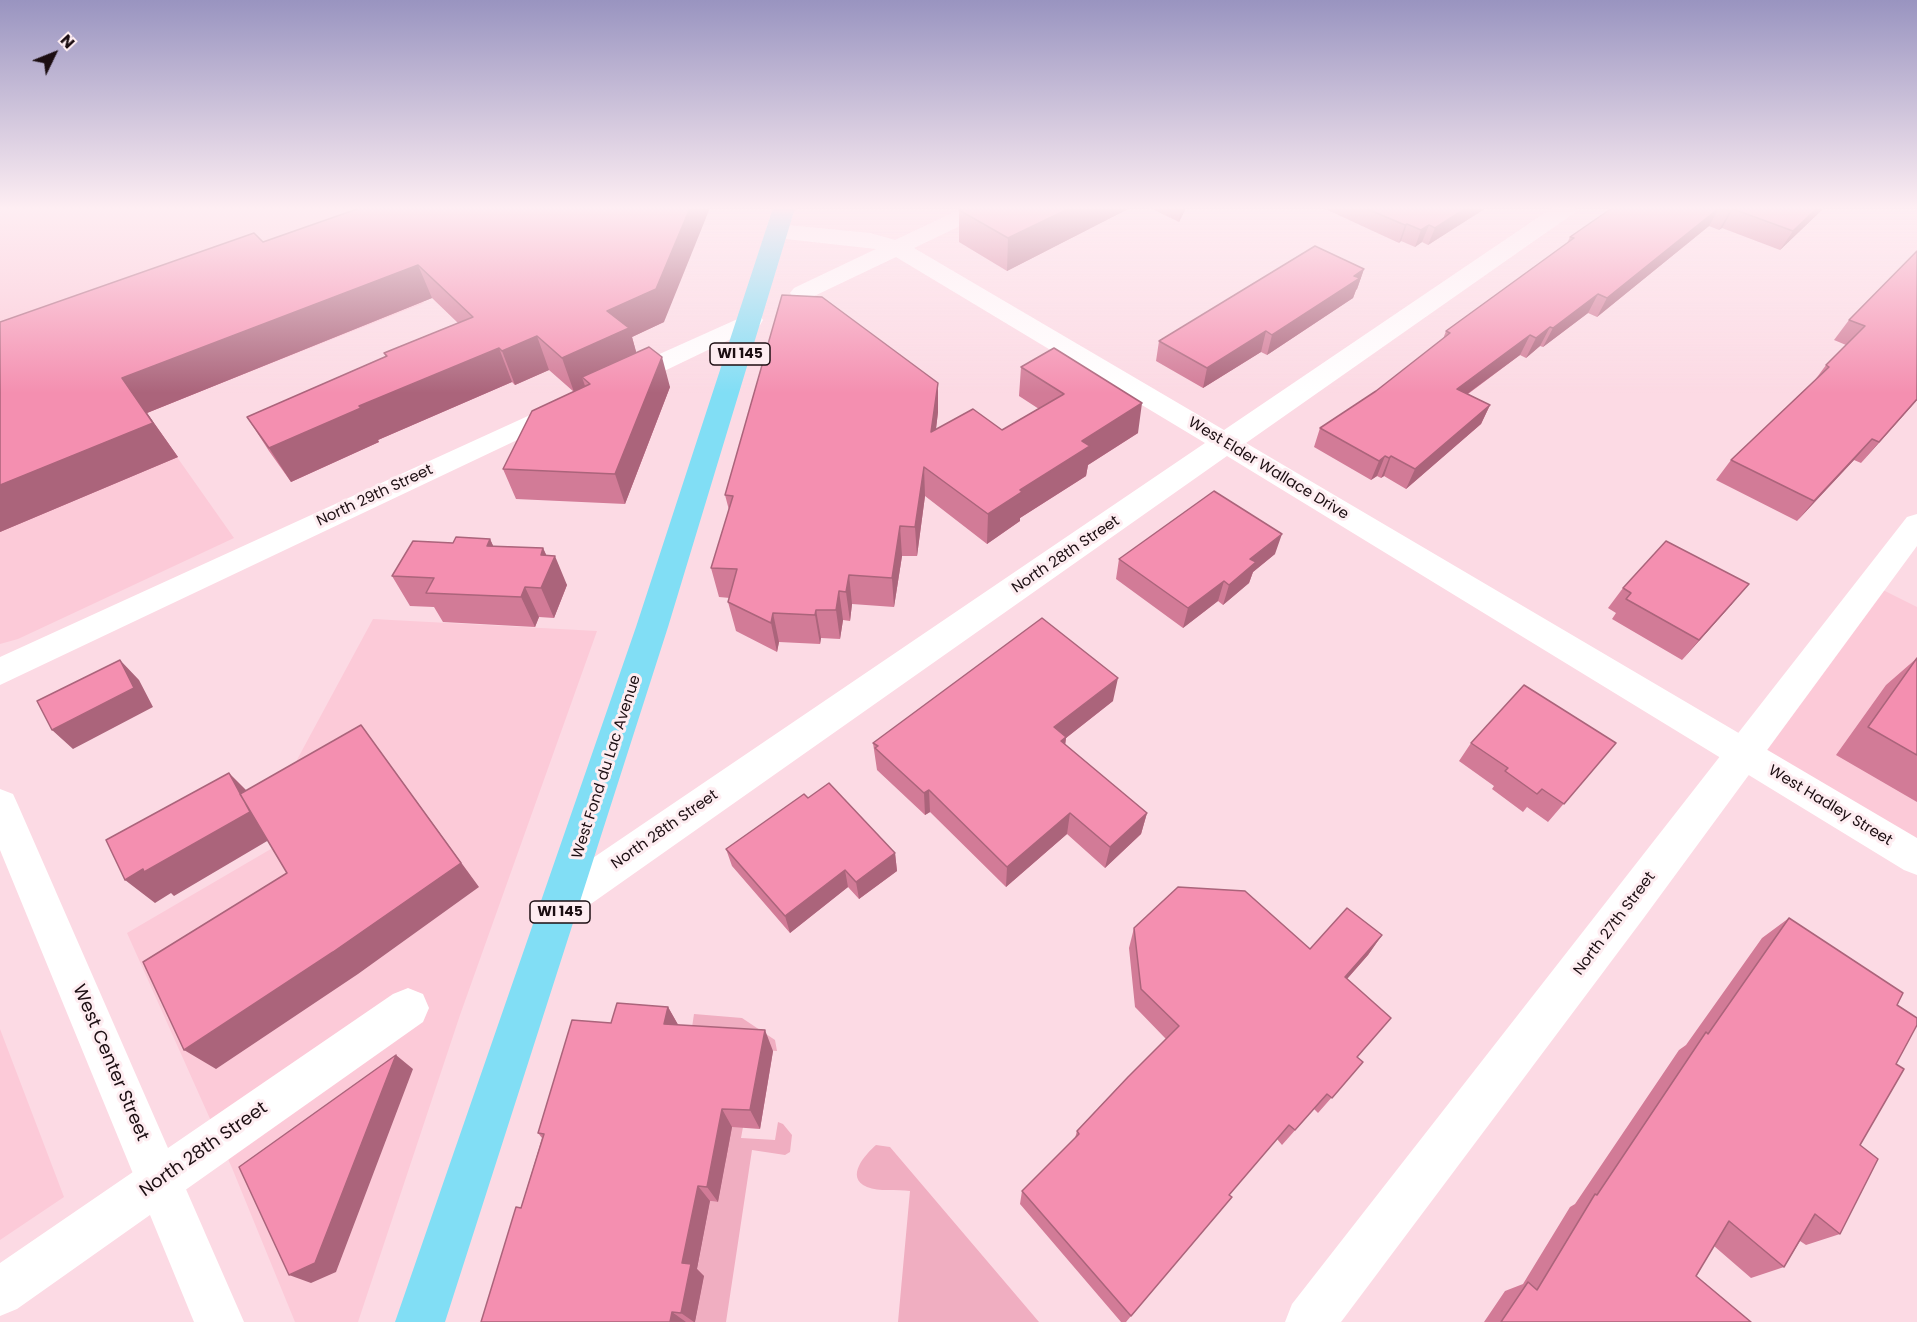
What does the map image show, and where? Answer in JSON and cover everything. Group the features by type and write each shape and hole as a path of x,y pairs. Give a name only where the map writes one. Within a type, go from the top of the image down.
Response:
{"main road":[{"name":"West Fond du Lac Avenue","path":"420,1322 564,900 765,270"}],"street":[{"path":"802,293 850,270"},
{"name":"West Elder Wallace Drive","path":"934,270 1743,753"},
{"name":"North 28th Street","path":"564,900 1477,270"},
{"name":"North 29th Street","path":"0,672 751,320"},
{"name":"North 27th Street","path":"1310,1322 1917,524"},
{"name":"West Hadley Street","path":"1743,753 1917,858"},
{"name":"West Center Street","path":"0,805 219,1322"},
{"name":"North 28th Street","path":"0,1292 408,1008"}],"shaded area":[{"path":"0,270 389,270 424,303 146,413 234,538 18,639 0,644"},
{"path":"1871,584 1917,607 1917,858 1743,753"},
{"path":"373,619 597,631 460,1015 358,1322 295,1322 232,1168 127,933 288,839 285,782"},
{"path":"694,1014 742,1018 775,1040 777,1051 735,1048 691,1034"},
{"path":"0,1029 64,1197 0,1240"},
{"path":"778,1122 783,1124 792,1135 790,1152 785,1155 752,1150 726,1322 695,1322 704,1276 696,1275 710,1201 718,1202 726,1159 725,1126 743,1127 741,1138 775,1140"},
{"path":"876,1145 890,1147 1039,1322 898,1322 910,1191 877,1189 860,1183 857,1177 859,1166"}],"building":[{"path":"149,270 406,270 122,378 153,423 0,485 0,322"},
{"path":"423,270 664,270 656,289 607,311 629,328 562,358 537,336 502,351 499,348 359,406 361,408 269,448 247,417 387,356 384,353 473,317"},
{"path":"1276,270 1363,270 1354,276 1360,278 1272,335 1266,331 1207,368 1159,341"},
{"path":"1530,270 1642,270 1607,298 1598,294 1553,328 1550,327 1536,338 1530,335 1457,389 1490,405 1415,469 1391,456 1389,458 1385,456 1379,461 1320,428 1376,391 1450,333 1446,331"},
{"path":"1899,270 1917,270 1917,399 1879,442 1872,439 1814,501 1731,460 1829,367 1826,365 1865,326 1849,320"},
{"path":"782,295 822,297 938,383 931,432 973,409 1002,430 1064,394 1021,367 1054,348 1142,403 1082,441 1090,446 1020,490 1022,492 988,514 924,467 915,527 900,526 892,578 849,575 846,592 839,591 836,610 816,610 815,615 773,613 771,623 728,602 737,569 711,568 733,496 725,495"},
{"path":"649,347 662,357 615,474 503,469 532,411 590,384 582,377"},
{"path":"1214,491 1282,534 1250,559 1256,562 1229,585 1224,581 1188,608 1119,559"},
{"path":"456,537 490,539 487,546 543,548 541,555 555,556 541,588 525,587 521,597 426,593 434,578 392,576 413,541 453,543"},
{"path":"1666,541 1749,584 1699,640 1626,599 1631,593 1623,588"},
{"path":"1042,618 1118,678 1054,727 1066,737 1061,741 1147,813 1110,847 1070,813 1007,867 929,790 924,793 875,748 878,746 873,743"},
{"path":"1917,658 1917,755 1868,727"},
{"path":"120,660 134,688 52,730 37,701"},
{"path":"1524,685 1616,743 1564,804 1542,789 1537,794 1505,771 1508,768 1471,743"},
{"path":"361,725 461,863 333,952 184,1050 143,962 287,873 240,794"},
{"path":"229,773 250,812 144,872 143,869 125,880 106,840"},
{"path":"829,783 895,853 856,882 845,870 785,916 726,849 804,794 808,798"},
{"path":"1178,887 1245,891 1310,949 1347,908 1382,935 1345,977 1391,1018 1357,1057 1363,1062 1332,1098 1327,1094 1295,1130 1289,1125 1229,1195 1232,1197 1131,1316 1022,1191 1079,1134 1077,1131 1179,1026 1141,989 1134,928"},
{"path":"1789,918 1903,993 1897,1005 1917,1018 1917,1025 1896,1064 1904,1069 1860,1145 1878,1159 1840,1234 1815,1214 1784,1267 1729,1221 1696,1276 1751,1322 1501,1322 1528,1282 1537,1290 1595,1194 1597,1195 1706,1032 1708,1034"},
{"path":"617,1003 668,1007 664,1024 765,1030 750,1110 722,1109 707,1187 698,1186 682,1263 691,1264 681,1313 672,1312 670,1322 481,1322 516,1207 521,1208 544,1134 538,1133 572,1020 611,1023"},
{"path":"396,1055 315,1263 289,1275 239,1167"}]}
